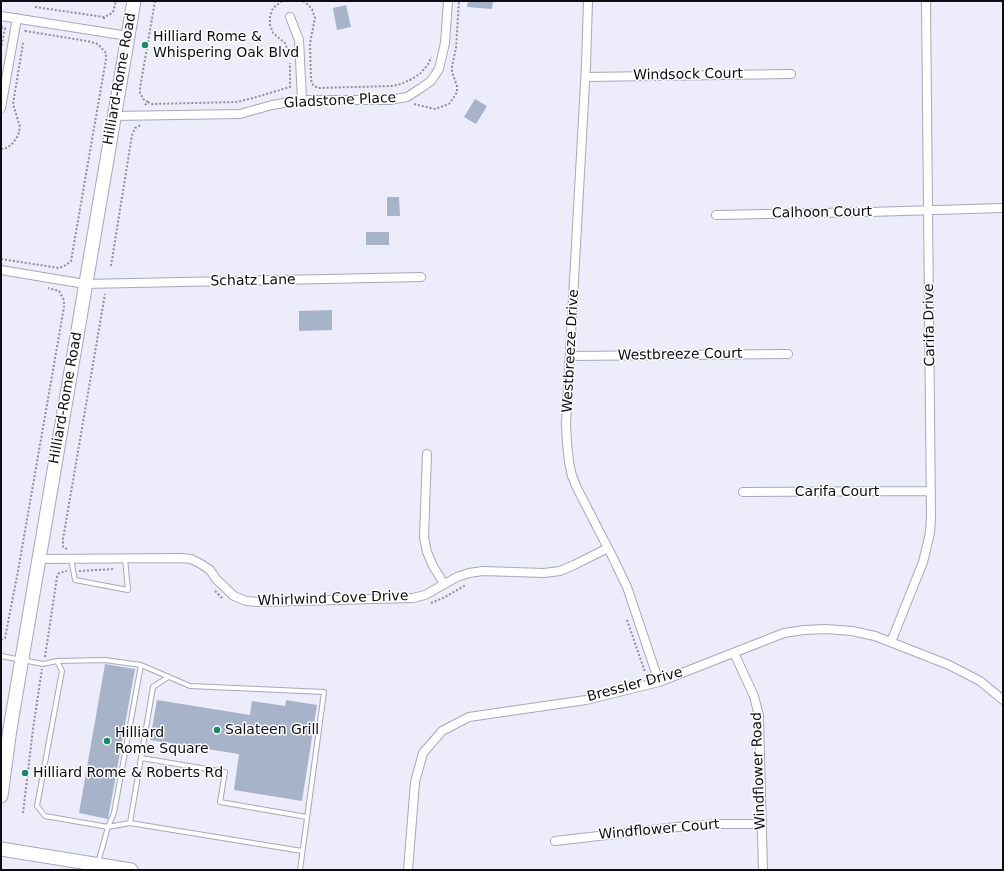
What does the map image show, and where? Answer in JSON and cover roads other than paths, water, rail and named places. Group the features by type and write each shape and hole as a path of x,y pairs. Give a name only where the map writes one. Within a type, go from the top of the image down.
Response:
{"main road":[{"name":"Hilliard-Rome Road","path":"1,796 22,659 134,1"},
{"path":"1,849 132,870"}],"street":[{"name":"Gladstone Place","path":"114,116 240,114 272,105 302,100 389,100 406,97 431,81 439,69 445,43 448,1"},
{"name":"Westbreeze Drive","path":"588,1 586,76 566,424 569,462 577,488 626,587 659,682"},
{"name":"Carifa Drive","path":"891,642 927,548 932,516 926,1"},
{"path":"1,16 128,36"},
{"path":"290,17 299,40 302,100"},
{"path":"1,108 17,18"},
{"name":"Windsock Court","path":"586,76 791,74"},
{"name":"Calhoon Court","path":"716,215 1003,208"},
{"name":"Schatz Lane","path":"1,270 85,284 421,278"},
{"name":"Westbreeze Court","path":"571,356 788,354"},
{"path":"427,454 424,537 427,552 433,566 444,584"},
{"name":"Carifa Court","path":"743,492 931,491"},
{"name":"Whirlwind Cove Drive","path":"39,559 191,559 210,570 216,579 234,596 246,601 258,602 413,598 425,595 457,577 483,571 544,573 560,571 608,548"},
{"name":"Bressler Drive","path":"408,870 415,782 423,754 442,730 469,717 586,700 659,682 784,633 826,629 852,630 875,636 949,665 980,681 1003,700"},
{"name":"Windflower Road","path":"734,653 754,696 759,716 763,870"},
{"name":"Windflower Court","path":"556,841 677,827 720,824 762,824"}],"lane":[{"path":"71,559 75,580 128,590 125,558"},
{"path":"1,656 44,664 57,661 105,660 141,665 190,686 324,692 300,870"},
{"path":"57,661 62,671 37,806 45,816 108,827 130,823 302,851"},
{"path":"98,865 108,827 114,813 141,665"},
{"path":"130,823 140,758 154,687 168,677"},
{"path":"140,758 225,772 220,802 307,817"}],"place":[{"name":"Hilliard Rome & Whispering Oak Blvd","path":"145,45"},
{"name":"Salateen Grill","path":"217,730"},
{"name":"Hilliard Rome Square","path":"107,741"},
{"name":"Hilliard Rome & Roberts Rd","path":"25,773"}]}
